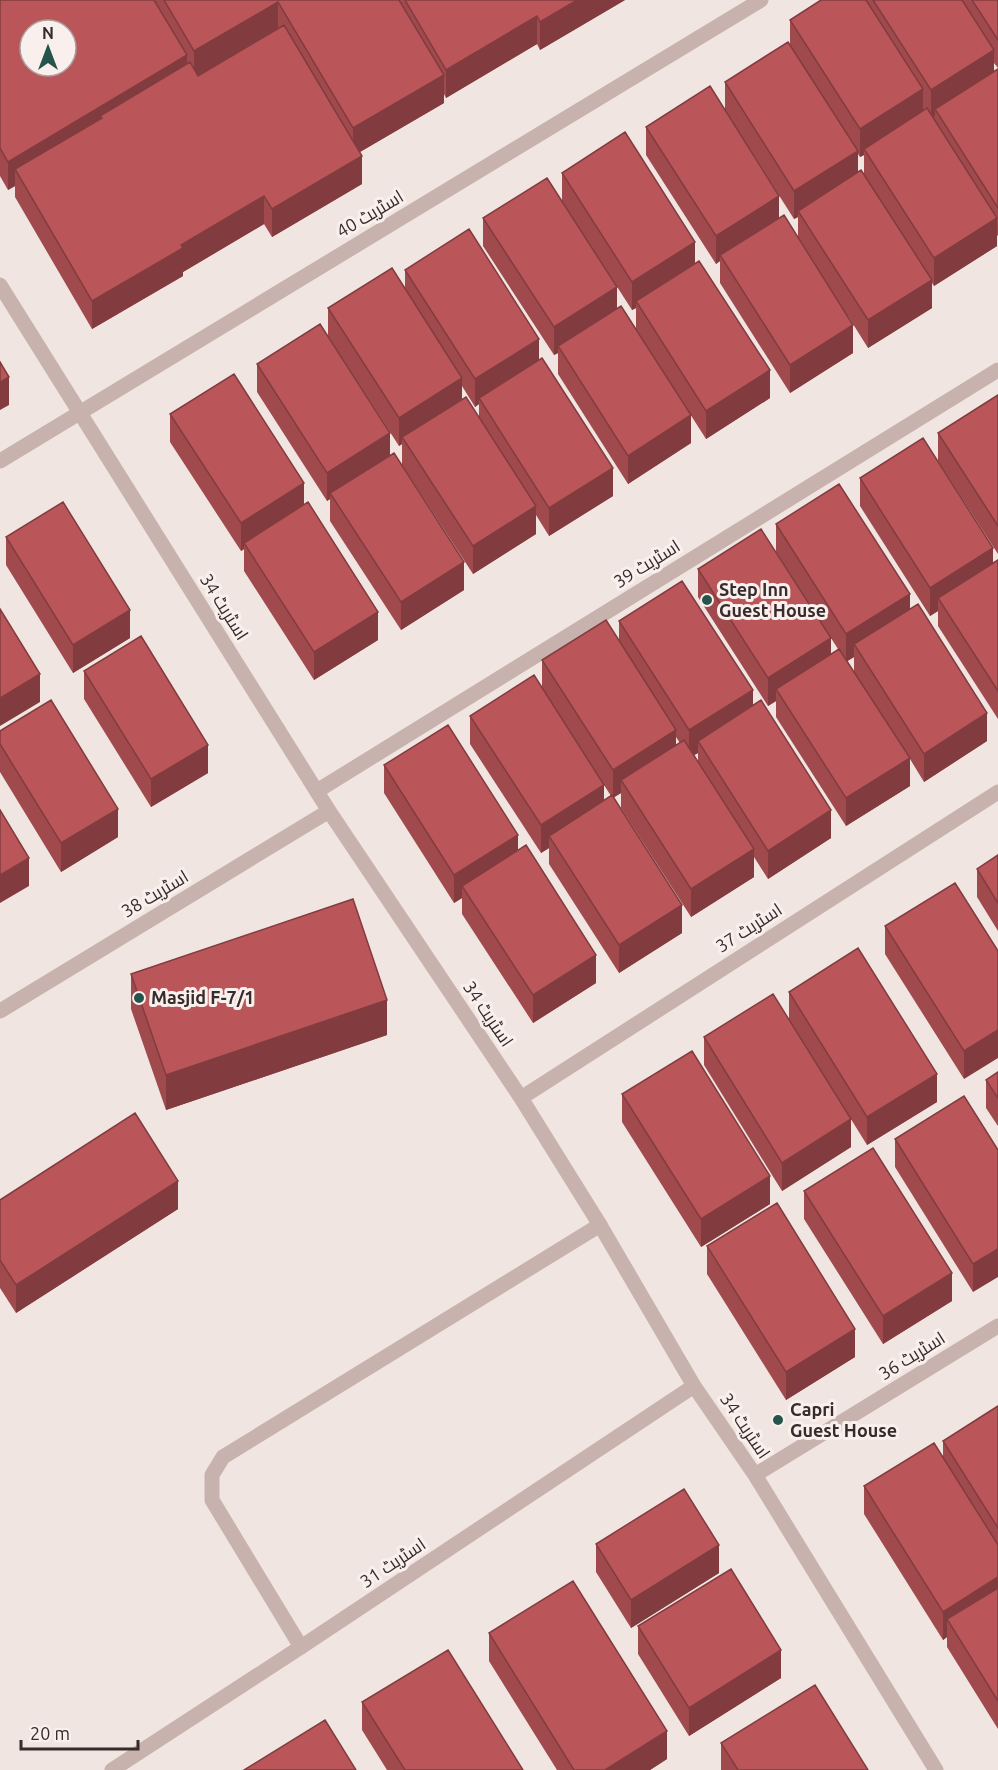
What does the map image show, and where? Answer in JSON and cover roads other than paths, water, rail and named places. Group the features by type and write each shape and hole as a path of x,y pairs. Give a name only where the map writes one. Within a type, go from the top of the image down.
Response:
{"street":[{"name":"اسٹریٹ 40","path":"0,461 761,0"},
{"name":"اسٹریٹ 34","path":"0,285 329,811 521,1098 600,1225 694,1386 755,1475 936,1770"},
{"name":"اسٹریٹ 39","path":"317,791 998,370"},
{"name":"اسٹریٹ 37","path":"521,1098 998,792"},
{"name":"اسٹریٹ 38","path":"0,1011 329,811"},
{"path":"301,1647 212,1500 212,1475 223,1457 600,1225"},
{"name":"اسٹریٹ 36","path":"755,1475 998,1326"},
{"name":"اسٹریٹ 31","path":"112,1770 694,1386"}],"place":[{"name":"Step Inn Guest House","path":"707,600"},
{"name":"Masjid F-7/1","path":"139,998"},
{"name":"Capri Guest House","path":"778,1420"}]}
